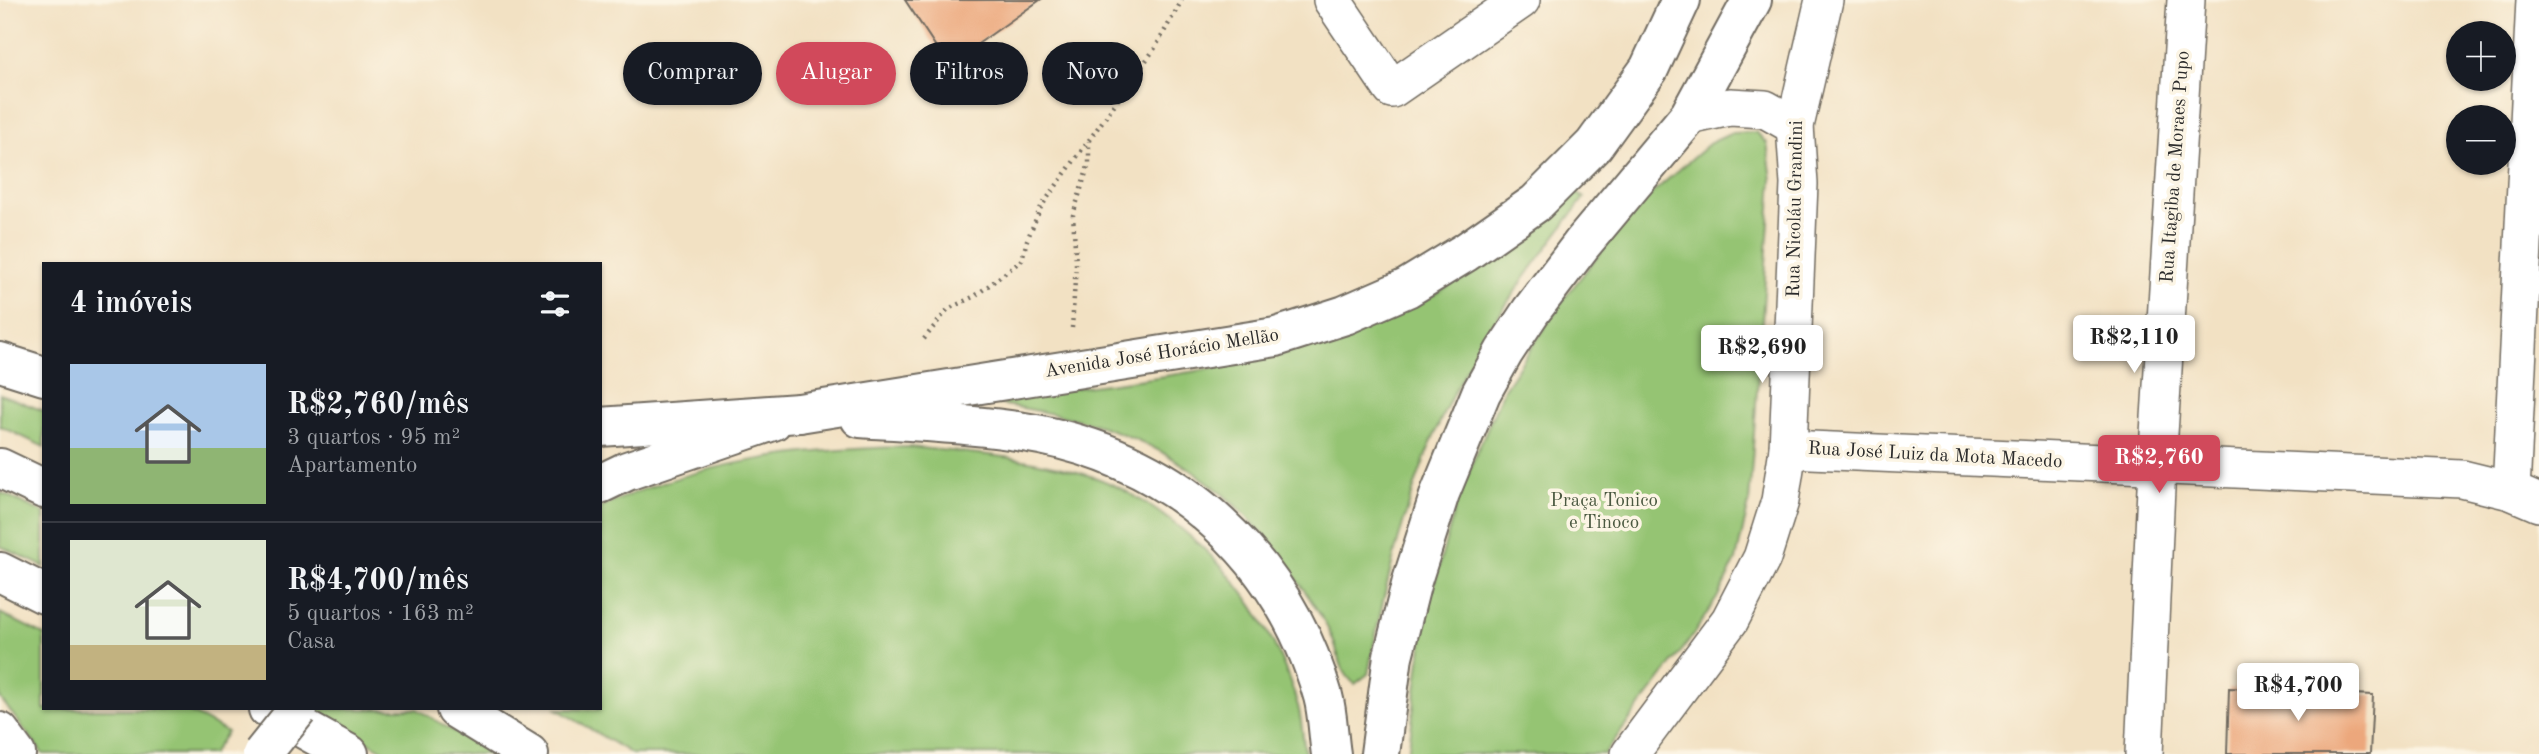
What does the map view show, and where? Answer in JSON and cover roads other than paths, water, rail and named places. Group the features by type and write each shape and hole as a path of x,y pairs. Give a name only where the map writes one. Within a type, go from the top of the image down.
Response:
{"main road":[{"name":"Avenida José Horácio Mellão","path":"799,413 1276,337 1345,315 1407,288 1466,252 1536,203 1594,145 1649,69 1681,0"},
{"path":"1380,754 1394,656 1412,581 1440,493 1481,393 1504,352 1539,300 1689,116 1752,0"},
{"path":"0,362 42,375"},
{"path":"602,483 639,467 799,413"},
{"path":"602,427 799,413 957,425 1041,436 1116,457 1175,488 1221,525 1269,579 1300,637 1323,697 1331,754"},
{"path":"0,468 42,488"},
{"path":"0,572 42,593"},
{"path":"270,710 349,754"},
{"path":"262,754 297,710"},
{"path":"458,710 529,754"},
{"path":"0,732 16,754"}],"street":[{"path":"1332,0 1392,89 1521,0"},
{"name":"Rua Nicoláu Grandini","path":"1630,754 1730,620 1762,558 1780,501 1788,449 1799,184 1795,126 1824,0"},
{"name":"Rua Itagiba de Moraes Pupo","path":"2144,754 2157,466 2186,0"},
{"path":"2525,497 2535,0"},
{"path":"1689,116 1730,107 1765,109 1795,126"},
{"name":"Rua José Luiz da Mota Macedo","path":"1788,449 2462,479 2525,497"}],"park label":[{"name":"Praça Tonico e Tinoco","path":"1604,512"}]}
